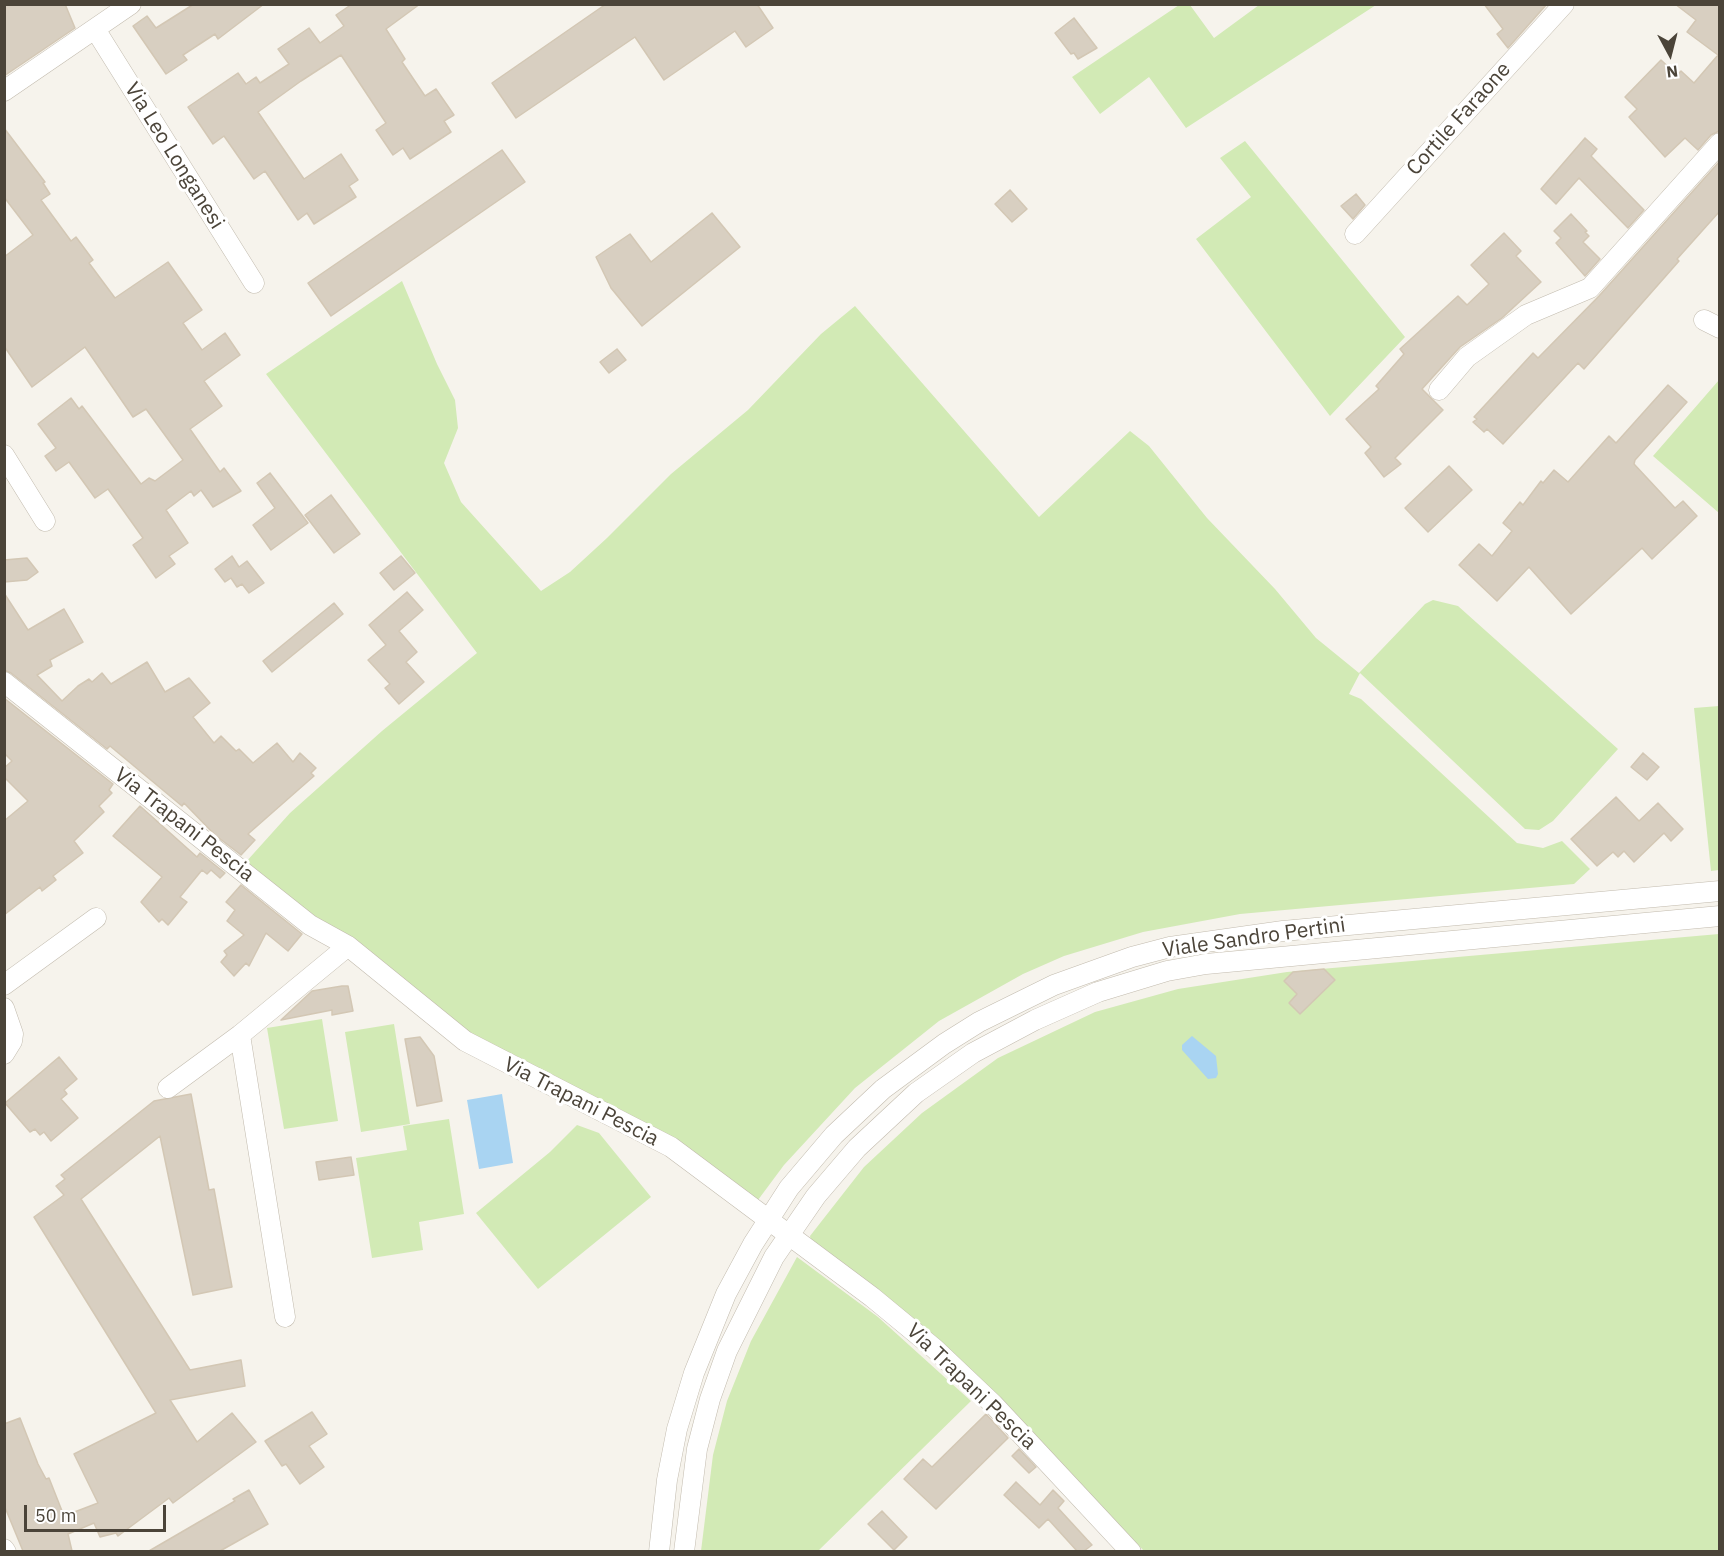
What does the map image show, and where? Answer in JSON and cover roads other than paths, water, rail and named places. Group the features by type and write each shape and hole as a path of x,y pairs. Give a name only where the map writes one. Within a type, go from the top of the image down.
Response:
{"street":[{"path":"4,90 131,4"},
{"name":"Cortile Faraone","path":"1355,234 1564,4"},
{"name":"Via Leo Longanesi","path":"95,29 254,283"},
{"path":"1439,390 1467,357 1526,315 1590,288 1719,143"},
{"path":"4,455 45,521"},
{"name":"Via Trapani Pescia","path":"4,682 310,925 348,946 465,1041 670,1147 902,1320 993,1404 1131,1551"},
{"name":"Viale Sandro Pertini","path":"659,1551 667,1480 677,1430 694,1373 726,1294 767,1220 796,1180 834,1135 883,1089 915,1064 989,1017 1054,985 1093,969 1170,947 1235,936 1719,891"},
{"name":"Viale Sandro Pertini","path":"684,1551 697,1449 710,1399 749,1304 788,1234 849,1156 916,1093 1002,1036 1067,1005 1109,989 1167,972 1237,960 1719,916"},
{"path":"4,985 96,918"},
{"path":"168,1088 240,1035 348,946"},
{"path":"4,1008 13,1034 12,1041 4,1054"},
{"path":"240,1035 285,1317"}],"water":[{"path":"1192,1036 1216,1056 1218,1074 1216,1078 1208,1079 1182,1050 1182,1045"},
{"path":"502,1094 513,1163 479,1169 467,1100"}]}
